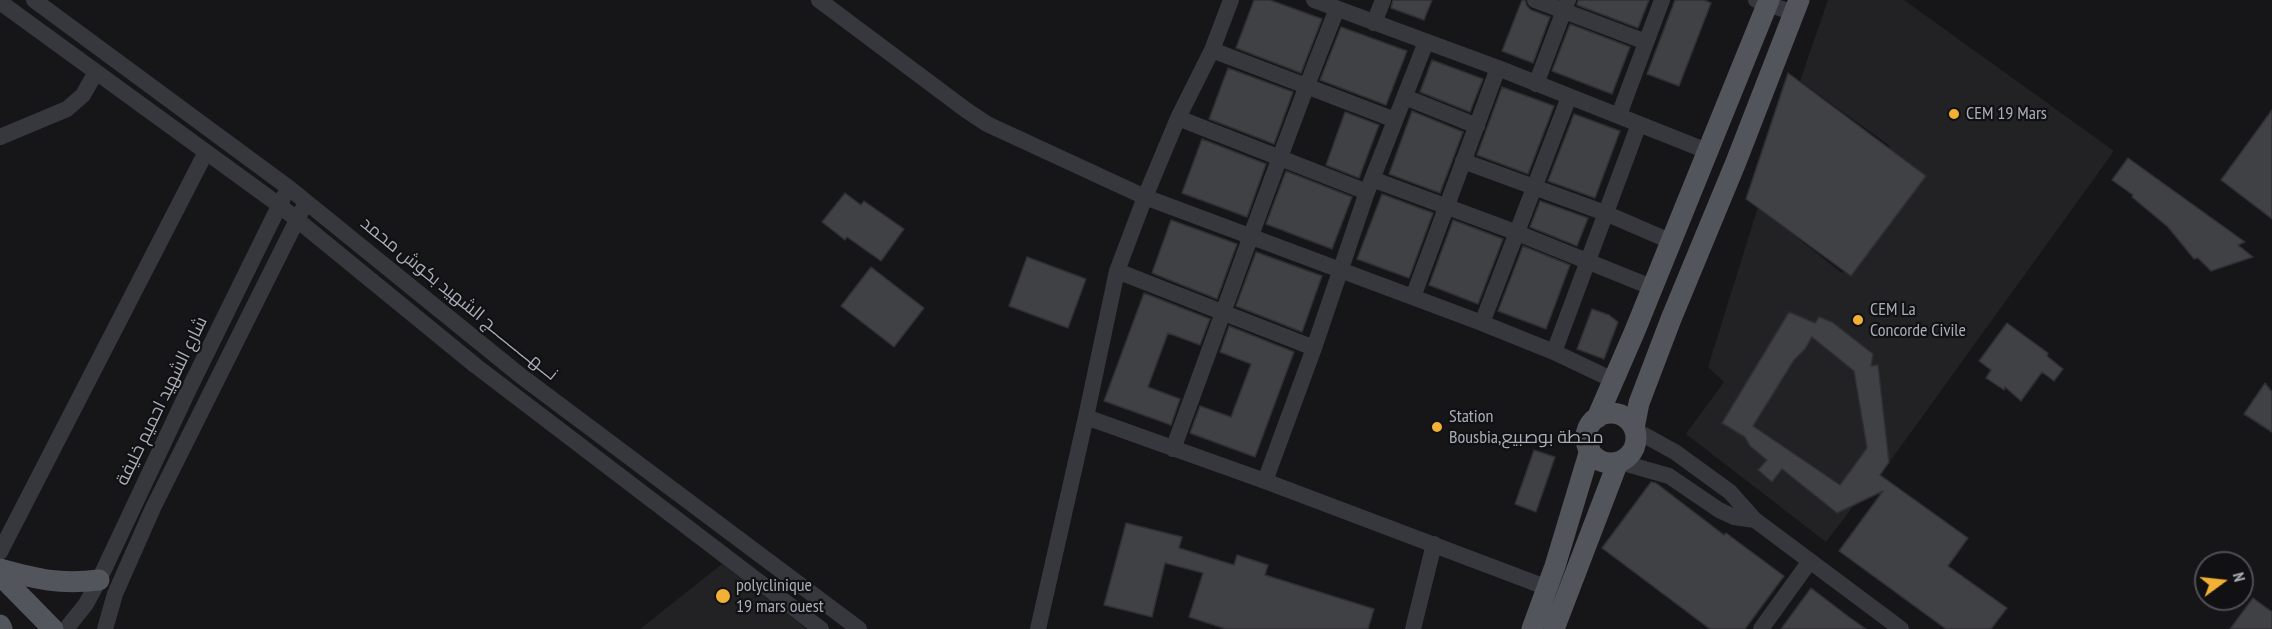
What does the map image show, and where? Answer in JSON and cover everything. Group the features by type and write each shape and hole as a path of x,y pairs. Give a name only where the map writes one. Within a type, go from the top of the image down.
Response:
{"main road":[{"path":"1619,462 1605,463 1594,456 1586,436 1588,429 1597,417 1652,287 1764,2"},
{"path":"1554,629 1619,462 1632,452 1635,445 1634,429 1640,403 1671,319 1736,162 1796,7"},
{"path":"1597,417 1611,413 1618,414 1630,422 1634,429"},
{"path":"1532,629 1548,588 1590,450"},
{"path":"0,569 45,581 73,583 99,580"},
{"path":"0,575 53,629"},
{"path":"0,625 2,629"}],"street":[{"name":"نـــهـــــــــــج الشهيد بكوش محمد","path":"34,0 289,188 521,376 858,629"},
{"path":"819,0 966,111 987,124 1145,196 1482,323 1554,352 1613,380"},
{"path":"1038,629 1116,271 1178,118 1212,50 1231,0"},
{"path":"1314,0 1498,68 1707,151"},
{"path":"1374,23 1383,0"},
{"path":"1535,0 1566,6 1646,42"},
{"path":"1619,115 1662,0"},
{"path":"0,2 279,205 476,366 821,629"},
{"path":"1764,2 1796,7"},
{"path":"1536,84 1566,6"},
{"path":"1173,449 1250,235 1337,9"},
{"path":"1265,481 1314,348 1369,185 1426,42"},
{"path":"1212,50 1395,120"},
{"path":"1413,297 1498,68"},
{"path":"0,137 67,109 83,95 96,72"},
{"path":"1405,97 1477,126"},
{"path":"1482,323 1515,232 1569,97"},
{"path":"1178,118 1280,159 1447,206 1652,287"},
{"path":"1554,352 1639,124"},
{"path":"0,552 206,152"},
{"path":"1463,161 1605,213 1670,241"},
{"name":"شارع الشهيد احميم خليفة","path":"66,629 86,604 99,580 289,188"},
{"path":"105,629 115,594 153,508 306,201"},
{"path":"1116,271 1224,311 1314,348"},
{"path":"1086,417 1265,481 1548,588"},
{"path":"1634,429 1675,452 1733,495 1755,520 1901,629"},
{"path":"1619,462 1669,476 1719,510 1734,517 1755,520"},
{"path":"1413,629 1434,544"},
{"path":"1761,629 1810,561"}],"shaded area":[{"name":"CEM La Concorde Civile","path":"1828,0 1904,0 2114,151 1862,500 1854,505 1826,542 1686,434 1724,382 1708,367 1758,207 1842,273 1896,201 1868,180 1890,146 1800,81"},
{"name":"polyclinique 19 mars ouest","path":"722,564 807,629 640,629"}],"building":[{"path":"1254,0 1270,0 1322,19 1301,73 1236,48"},
{"path":"1393,0 1432,0 1424,20 1391,8"},
{"path":"1522,0 1525,0 1531,10 1550,17 1533,63 1502,51"},
{"path":"1578,0 1649,0 1638,28 1577,5"},
{"path":"1675,0 1704,0 1711,3 1679,86 1647,74"},
{"path":"1570,24 1630,47 1612,94 1552,71"},
{"path":"1341,27 1407,51 1386,105 1320,80"},
{"path":"1432,60 1483,79 1470,112 1420,92"},
{"path":"1228,68 1293,92 1274,144 1209,119"},
{"path":"1788,73 1926,176 1851,276 1746,199"},
{"path":"1502,87 1554,106 1528,174 1477,155"},
{"path":"2272,110 2272,219 2221,180"},
{"path":"1412,111 1463,132 1440,193 1389,174"},
{"path":"1345,112 1379,125 1359,178 1326,165"},
{"path":"1574,114 1620,131 1595,198 1548,181"},
{"path":"1202,139 1266,164 1247,217 1182,193"},
{"path":"2128,158 2245,242 2238,245 2253,257 2211,271 2198,258 2194,259 2168,227 2132,197 2133,195 2112,180"},
{"path":"1286,171 1352,197 1332,249 1266,224"},
{"path":"845,193 861,205 864,201 904,229 881,261 847,237 845,240 822,222"},
{"path":"1382,194 1433,213 1409,278 1357,259"},
{"path":"1540,201 1588,218 1577,246 1530,227"},
{"path":"1171,220 1237,244 1217,299 1152,273"},
{"path":"1453,220 1503,239 1478,304 1429,285"},
{"path":"1523,246 1570,265 1546,329 1498,311"},
{"path":"1256,252 1322,276 1302,332 1236,306"},
{"path":"1027,257 1086,279 1068,328 1009,306"},
{"path":"871,267 924,308 894,347 841,306"},
{"path":"1144,293 1210,319 1200,345 1168,333 1148,387 1180,399 1171,425 1104,401"},
{"path":"1592,309 1609,315 1618,322 1604,359 1577,349"},
{"path":"1789,312 1815,323 1819,317 1832,322 1873,354 1871,366 1878,365 1889,462 1880,475 1968,538 1948,566 2007,608 1991,629 1946,629 1839,551 1883,491 1837,513 1782,469 1772,482 1758,470 1767,460 1750,446 1745,437 1722,423","holes":["1812,337 1854,371 1867,448 1840,485 1753,426 1794,360 1805,349"]},
{"path":"2007,323 2048,353 2047,356 2063,369 2054,381 2042,372 2021,401 2005,387 2004,390 1986,378 1991,370 1979,361"},
{"path":"1229,326 1294,352 1255,457 1190,433 1200,406 1231,417 1251,364 1220,352"},
{"path":"2265,383 2272,392 2272,432 2244,414"},
{"path":"1534,450 1555,457 1536,512 1515,504"},
{"path":"1651,482 1656,483 1724,535 1726,533 1784,576 1745,629 1710,629 1602,548"},
{"path":"1126,523 1182,537 1179,548 1234,565 1237,555 1268,565 1265,575 1374,609 1368,629 1226,629 1189,617 1203,573 1165,563 1152,617 1104,605"},
{"path":"1811,588 1849,617 1866,629 1781,629"},
{"path":"2254,599 2272,612 2272,629 2230,629 2243,611 2254,611"}],"place":[{"name":"CEM 19 Mars","path":"1954,114"},
{"name":"CEM La Concorde Civile","path":"1858,320"},
{"name":"Station Bousbia,محطة بوصبيع","path":"1437,427"},
{"name":"polyclinique 19 mars ouest","path":"723,596"}]}
